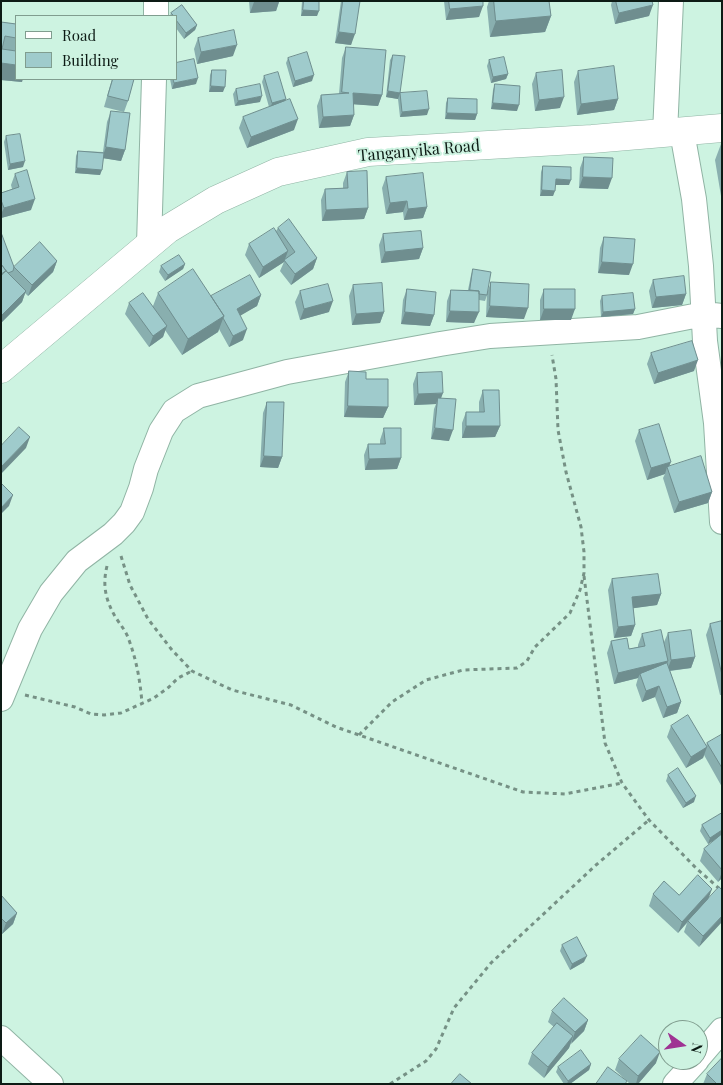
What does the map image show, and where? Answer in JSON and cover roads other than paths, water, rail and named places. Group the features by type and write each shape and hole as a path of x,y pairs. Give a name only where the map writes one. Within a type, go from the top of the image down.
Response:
{"street":[{"path":"156,1 156,15"},
{"path":"671,1 673,133 694,199 701,266 713,315 716,423 722,522"},
{"path":"150,244 154,80"},
{"name":"Tanganyika Road","path":"1,369 168,229 216,200 278,172 368,152 673,133 722,128"},
{"path":"3,695 30,628 51,593 78,561 114,536 124,524 132,512 161,431 174,411 198,396 287,372 388,352 490,336 638,327 713,315"},
{"path":"708,1046 722,1030"},
{"path":"1,1038 50,1084"},
{"path":"675,1084 687,1070"}]}
